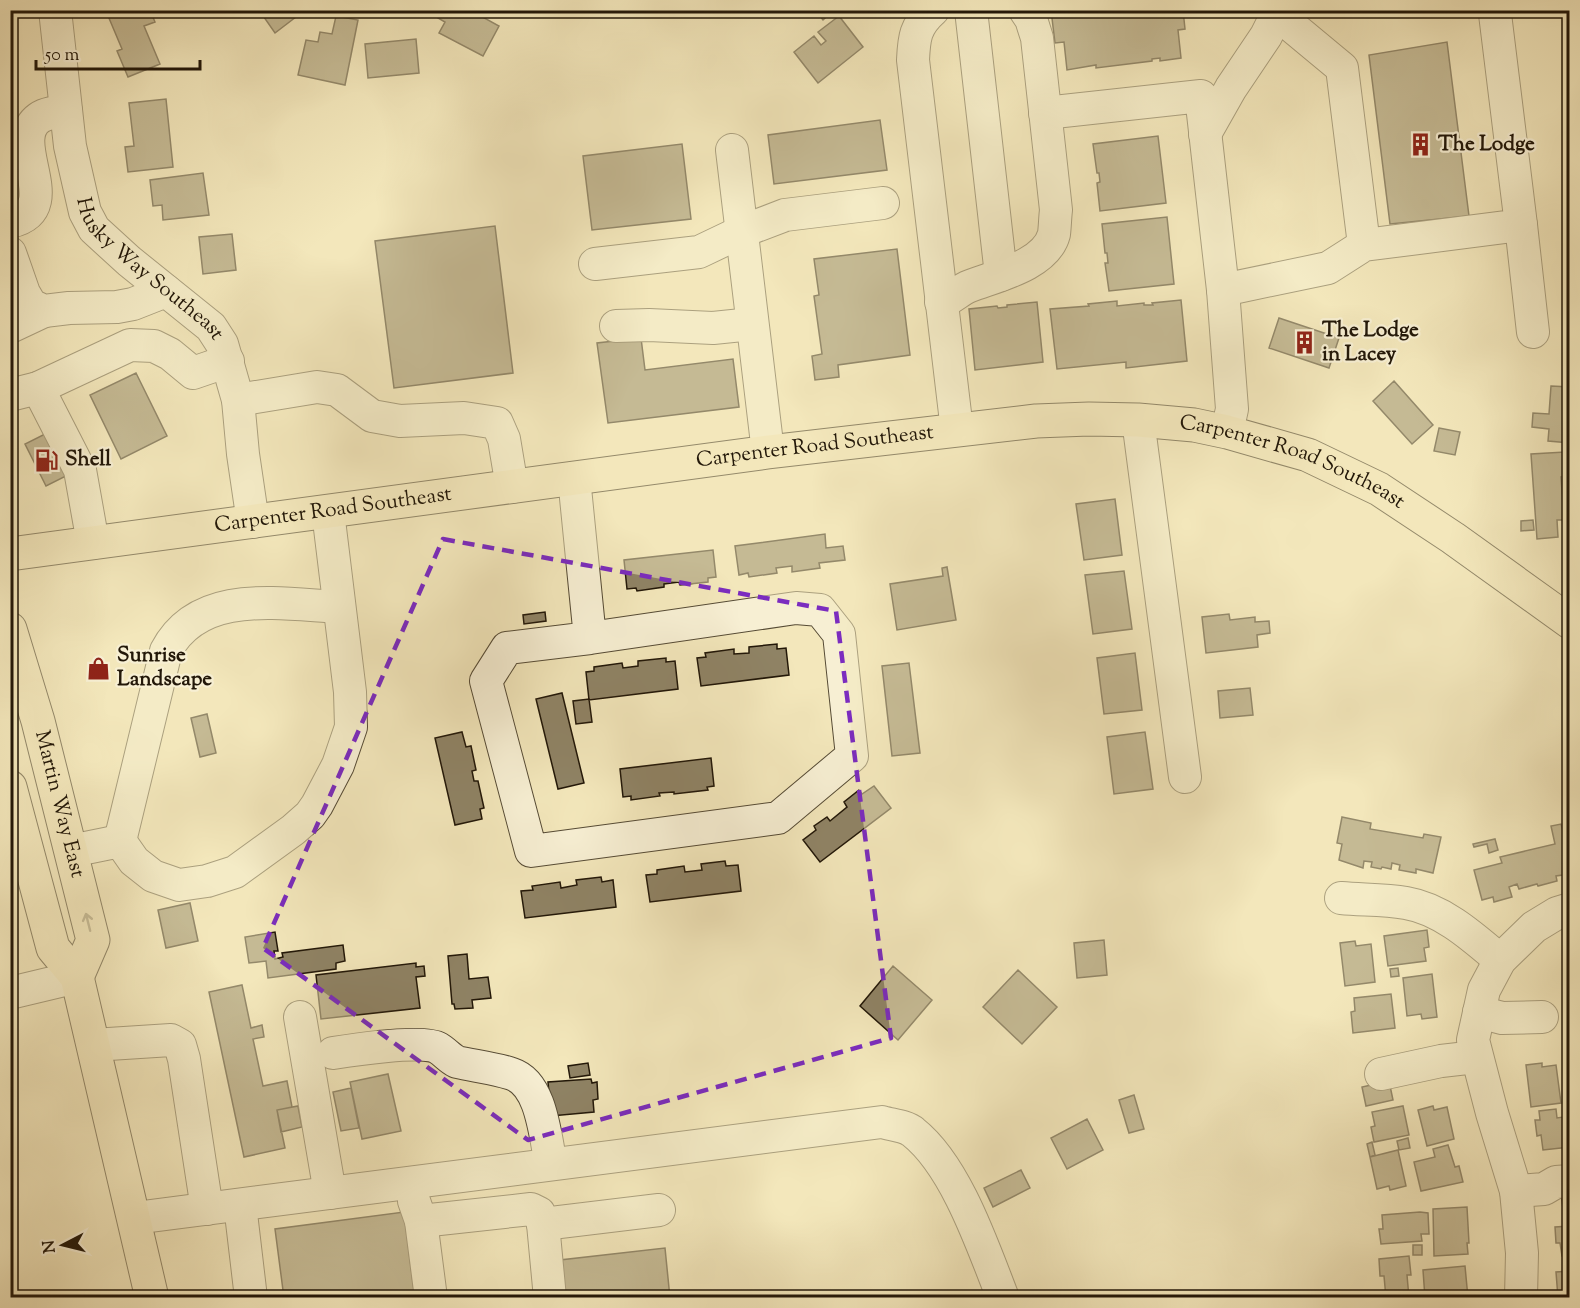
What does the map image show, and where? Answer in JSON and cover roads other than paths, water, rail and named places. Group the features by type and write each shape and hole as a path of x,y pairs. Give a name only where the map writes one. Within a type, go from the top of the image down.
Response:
{"main road":[{"name":"Carpenter Road Southeast","path":"10,554 768,452 1036,421 1138,420 1194,425 1308,455 1379,489 1453,538 1569,622"},
{"name":"Martin Way East","path":"10,629 38,721 93,940 77,976"},
{"name":"Martin Way East","path":"10,787 53,948 77,976 152,1298"}],"street":[{"name":"Husky Way Southeast","path":"55,10 70,146 85,212 94,228 211,327 222,344 238,400 253,522"},
{"path":"933,10 914,36 913,60 957,430"},
{"path":"970,10 1001,275"},
{"path":"941,302 949,300 966,287 1018,269 1038,257 1053,236 1056,210 1037,38 1031,19 1025,10"},
{"path":"1496,10 1533,332"},
{"path":"1205,134 1231,88 1266,36 1278,12 1342,68 1365,245"},
{"path":"1045,113 1201,96 1223,290 1232,409 1227,432"},
{"path":"10,222 28,215 34,208 36,197 29,132 37,119 46,114 66,111"},
{"path":"732,150 768,452"},
{"path":"595,264 699,252 743,231 785,215 883,203"},
{"path":"1223,290 1328,268 1365,245 1521,225"},
{"path":"10,253 24,293 31,305 44,311"},
{"path":"10,327 44,311 117,307 133,304 166,291"},
{"path":"616,326 713,328 752,324"},
{"path":"93,543 80,470 24,390 130,345 154,346 170,354 193,373 228,361"},
{"path":"238,400 317,387 337,390 372,416 400,421 464,418 497,423 504,439 512,487"},
{"path":"1138,420 1185,777"},
{"path":"574,478 590,638"},
{"path":"328,512 350,692 351,727 338,765 310,815 235,872 207,881 179,885 153,876 134,861 120,841 166,651 172,641 198,616 229,605 251,603 339,607"},
{"path":"796,608 820,610 839,634 852,756 778,818 531,851 486,681 507,648 590,638 796,608"},
{"path":"71,851 120,841"},
{"path":"1341,898 1407,903 1437,914 1470,934 1500,960"},
{"path":"1521,1298 1522,1253 1516,1191 1473,1040 1484,990 1500,960 1534,927 1557,912 1569,909"},
{"path":"10,993 77,976"},
{"path":"1479,1012 1502,1018 1542,1017"},
{"path":"300,1017 330,1193"},
{"path":"93,1045 171,1040 180,1045 207,1209"},
{"path":"333,1053 365,1047 427,1045 438,1047 449,1058 457,1062 513,1074 531,1089 538,1105 551,1164"},
{"path":"1381,1074 1441,1061 1476,1057"},
{"path":"135,1218 882,1122 911,1131 934,1155 957,1191 982,1243 1003,1298"},
{"path":"1516,1191 1544,1189 1556,1182 1569,1181"},
{"path":"408,1183 421,1221 430,1298"},
{"path":"240,1205 251,1298"},
{"path":"421,1221 531,1209 539,1214 543,1224 550,1298"},
{"path":"543,1224 659,1210"}],"place":[{"name":"The Lodge","path":"1420,145"},
{"name":"The Lodge in Lacey","path":"1304,343"},
{"name":"Shell","path":"47,460"},
{"name":"Sunrise Landscape","path":"99,668"}]}
